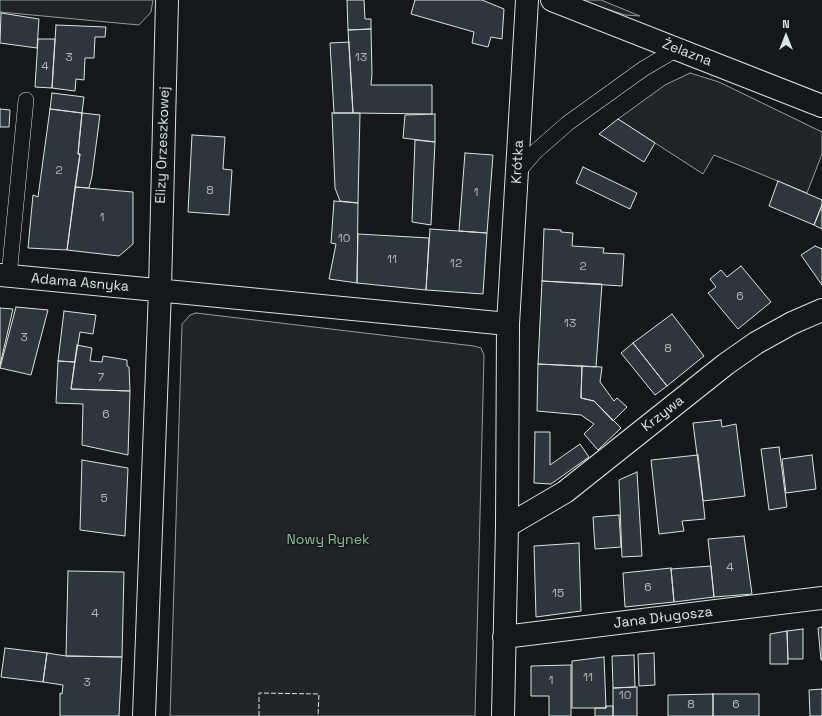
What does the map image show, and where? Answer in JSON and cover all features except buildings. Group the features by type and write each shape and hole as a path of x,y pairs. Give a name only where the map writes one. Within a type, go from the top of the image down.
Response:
{"street":[{"name":"Elizy Orzeszkowej","path":"160,290 168,0"},
{"name":"Krótka","path":"508,324 527,0"},
{"name":"Żelazna","path":"552,0 822,106"},
{"name":"Adama Asnyka","path":"5,276 160,290"},
{"path":"144,716 160,290 508,324 507,526 503,716"},
{"name":"Krzywa","path":"507,526 565,492 726,364 756,343 792,323 822,310"},
{"name":"Jana Długosza","path":"504,637 822,598"}],"lane":[{"path":"517,174 535,152 568,123 642,69 677,49"},
{"path":"5,276 26,100"}],"green space":[{"path":"0,0 153,0 151,12 139,25 0,12"},
{"path":"580,0 601,0 640,16 625,15"},
{"path":"690,73 719,82 822,132 822,154 807,193 714,155 703,174 618,119 665,85"},
{"name":"Nowy Rynek","path":"196,313 481,348 484,355 475,716 170,716 182,324 190,315"}],"fence":[{"path":"259,716 259,693 319,694 318,716"}]}
